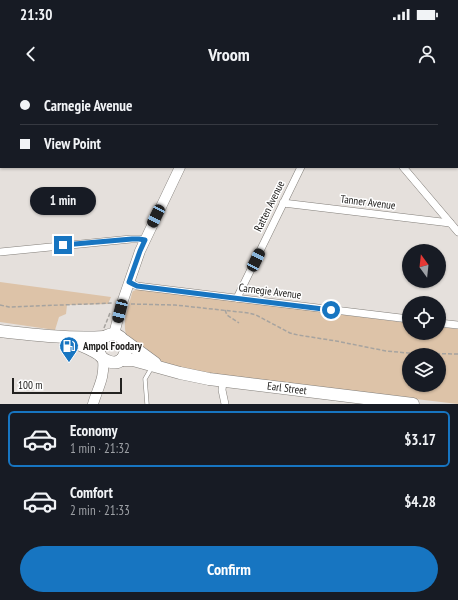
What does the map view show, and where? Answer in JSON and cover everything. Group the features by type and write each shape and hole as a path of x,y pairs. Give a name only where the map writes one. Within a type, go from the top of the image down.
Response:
{"main road":[{"path":"0,331 55,337 84,338 109,335 121,337 125,341 124,356 119,361 108,362 93,350 55,337"},
{"path":"101,357 98,350 98,345 101,340 109,335"},
{"name":"Earl Street","path":"125,341 157,366"},
{"name":"Earl Street","path":"119,361 133,360 195,376 346,399 413,404"}],"street":[{"path":"109,335 140,251 180,168"},
{"name":"Ratten Avenue","path":"237,298 300,168"},
{"path":"404,168 458,232"},
{"name":"Tanner Avenue","path":"283,203 450,223"},
{"path":"0,252 132,239 145,240"},
{"name":"Carnegie Avenue","path":"129,282 137,286 402,318"},
{"path":"446,324 458,326"},
{"path":"93,404 102,379 104,368 101,357"},
{"path":"98,404 104,384 119,361"},
{"path":"226,381 222,390 226,404"}],"lane":[{"path":"148,404 145,379 157,366"}],"path":[{"path":"0,305 9,307 122,303 224,310 256,315 290,333 298,335 336,340 386,351 458,354"},
{"path":"224,310 227,316 239,323"}],"shaded area":[{"path":"0,282 111,297 108,304 67,305 66,314 59,317 55,330 0,322"},
{"path":"139,289 402,322 402,340 446,340 446,328 458,329 458,404 220,376 177,367 162,362 149,354 127,336 125,331 125,321 133,291"}],"place":[{"name":"Ampol Foodary","path":"69,363"}],"route":[{"path":"63,245 132,239 145,240 129,282 137,286 331,310"}]}
